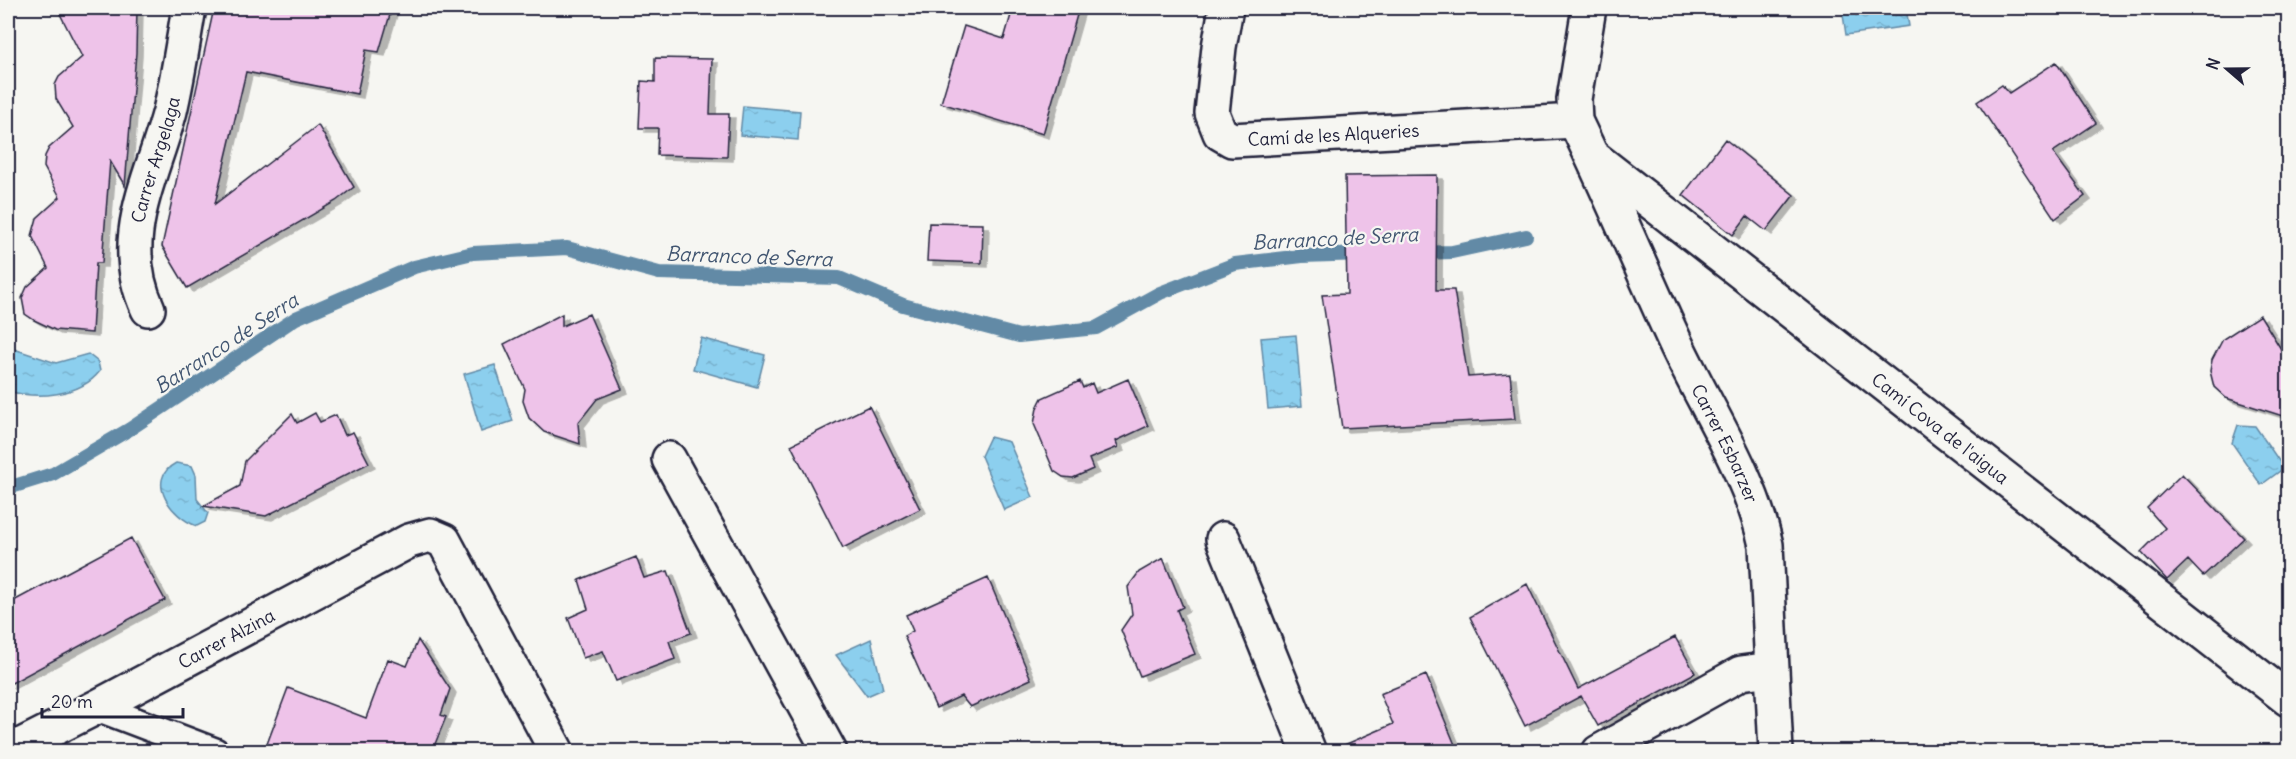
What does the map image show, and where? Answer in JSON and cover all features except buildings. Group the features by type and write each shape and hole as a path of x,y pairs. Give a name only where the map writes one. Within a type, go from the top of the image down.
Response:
{"street":[{"name":"Carrer Argelaga","path":"148,309 135,275 134,240 141,203 170,110 189,8"},
{"name":"Camí de les Alqueries","path":"1226,8 1212,113 1220,133 1232,140 1575,121"},
{"path":"1575,121 1576,80 1589,8"},
{"name":"Carrer Esbarzer","path":"1575,121 1678,347 1726,440 1755,506 1766,545 1776,752"},
{"name":"Camí Cova de l'aigua","path":"1592,156 2289,699"},
{"path":"669,459 830,752"},
{"name":"Carrer Alzina","path":"8,752 410,541 430,535 444,541 556,752"},
{"path":"1223,539 1309,752"},
{"path":"1599,752 1741,673 1771,669"}],"lane":[{"path":"97,707 215,752"}],"water":[{"path":"1842,8 1906,8 1909,26 1846,35"},
{"path":"743,106 800,111 798,140 740,135"},
{"path":"1296,335 1302,406 1268,409 1261,338"},
{"path":"701,338 765,355 757,387 693,369"},
{"path":"14,349 56,363 88,354 98,362 100,371 91,380 69,391 44,395 19,394 8,391 8,351"},
{"path":"495,365 513,421 481,432 464,374"},
{"path":"2238,425 2255,426 2284,468 2261,485 2232,443"},
{"path":"990,437 1009,442 1033,497 1004,510 981,456"},
{"path":"176,463 192,466 196,475 197,499 208,513 205,522 197,526 179,515 165,498 162,479 167,470"},
{"path":"871,639 883,689 867,696 836,655"}],"waterway":[{"name":"Barranco de Serra","path":"1419,253 1452,252 1526,236"},
{"name":"Barranco de Serra","path":"8,488 53,474 130,429 296,318 414,267 473,253 567,248 659,273 839,278 903,305 1019,336 1096,328 1160,293 1235,264 1302,256 1364,254"}]}
